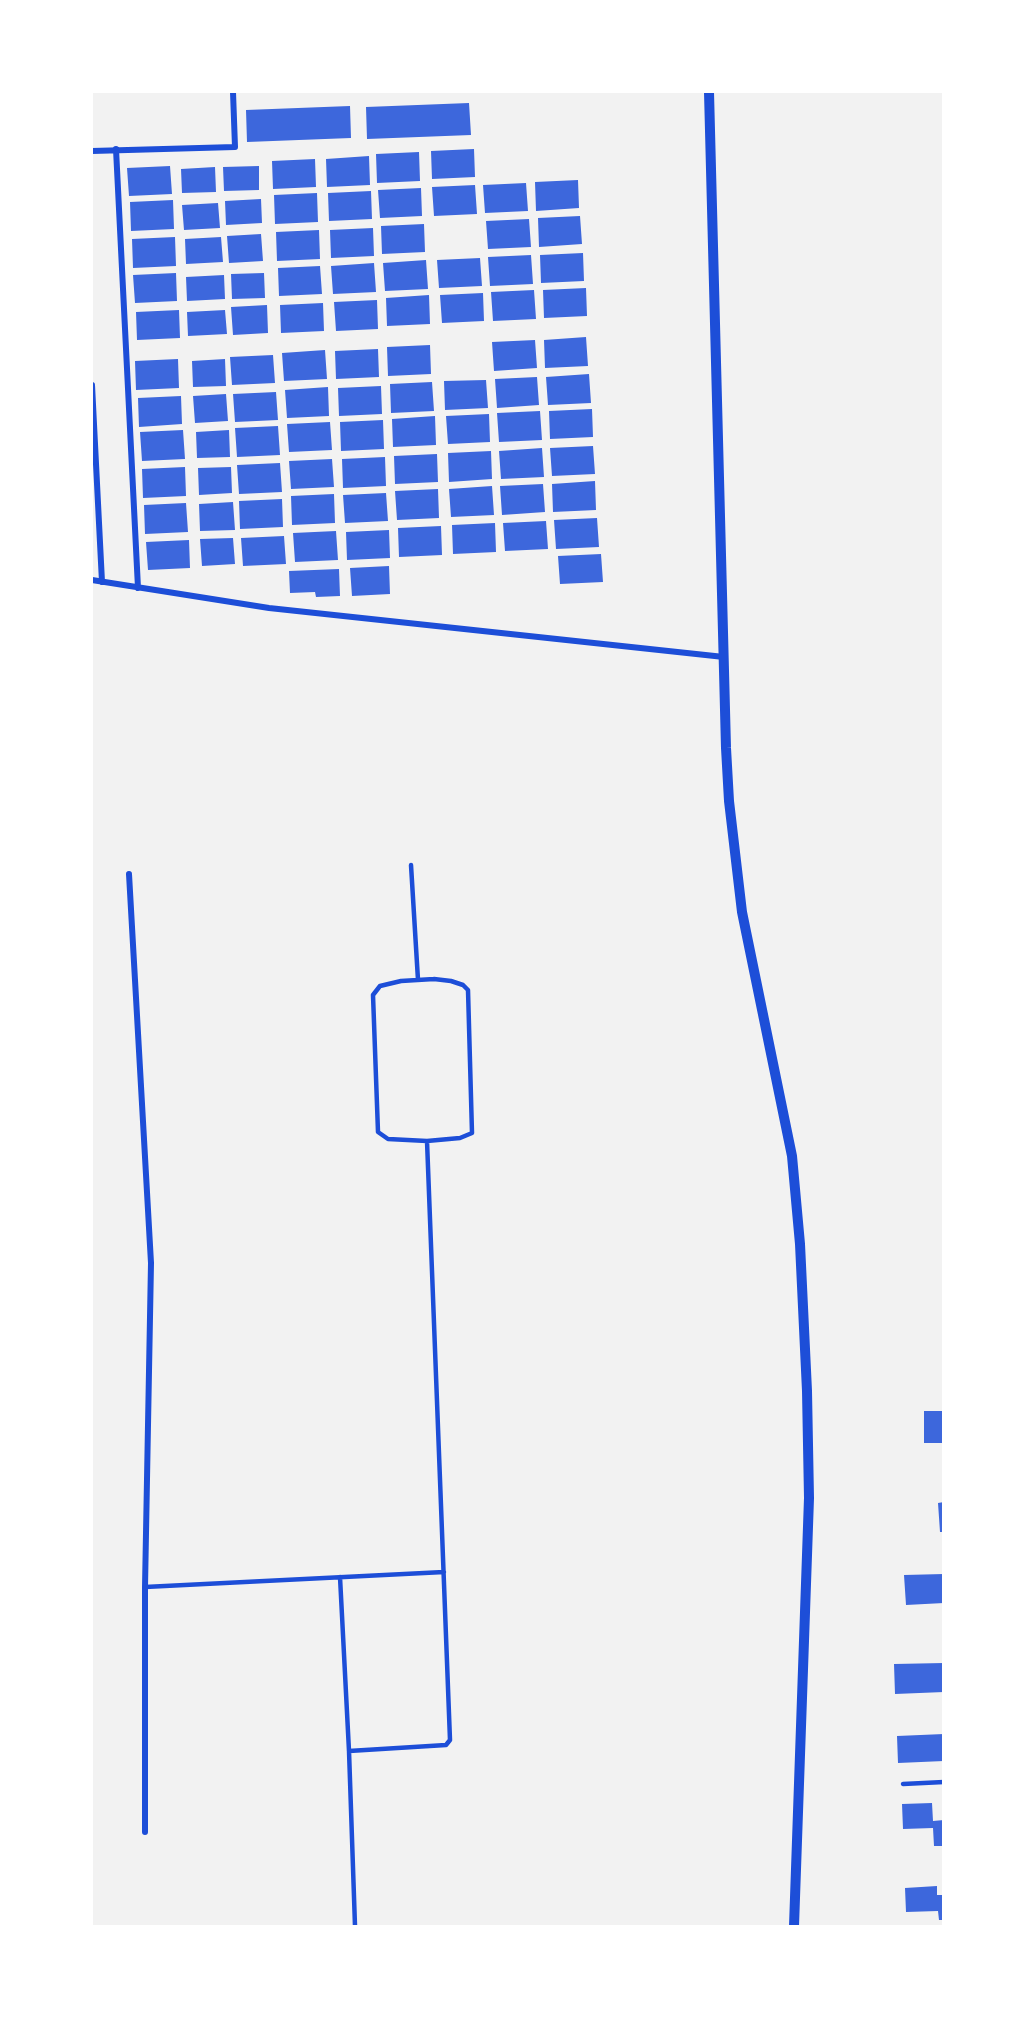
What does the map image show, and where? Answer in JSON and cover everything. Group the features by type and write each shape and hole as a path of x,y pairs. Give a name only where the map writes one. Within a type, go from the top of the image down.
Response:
{"street":[{"path":"92,151 235,147 233,92"},
{"path":"709,92 729,801 741,901 792,1156 800,1244 807,1391 809,1498 794,1926"},
{"path":"116,149 138,588"},
{"path":"92,385 102,582"},
{"path":"92,580 269,608 724,657"},
{"path":"129,874 152,1263 145,1587 145,1832"}],"lane":[{"path":"411,865 418,980"},
{"path":"401,981 451,981 463,985 468,990 472,1132 460,1138 427,1141 388,1139 378,1132 373,995 380,986 401,981"},
{"path":"349,1751 446,1744 450,1740 427,1141"},
{"path":"145,1587 444,1572"},
{"path":"340,1577 355,1926"},
{"path":"903,1784 944,1782"}],"building":[{"path":"469,103 471,135 367,139 366,107"},
{"path":"350,106 351,138 247,142 246,110"},
{"path":"474,149 475,177 432,179 431,151"},
{"path":"419,152 420,181 377,183 376,154"},
{"path":"369,156 370,185 327,187 326,159"},
{"path":"315,159 316,187 273,189 272,161"},
{"path":"170,166 172,194 129,196 127,168"},
{"path":"259,166 259,190 224,191 223,167"},
{"path":"215,167 216,192 182,193 181,169"},
{"path":"578,180 579,208 536,211 535,182"},
{"path":"526,183 528,211 485,213 483,185"},
{"path":"475,185 477,214 434,216 432,187"},
{"path":"421,188 422,216 380,218 378,190"},
{"path":"371,191 372,219 329,221 328,193"},
{"path":"317,193 318,222 275,224 274,195"},
{"path":"261,199 262,223 226,225 225,201"},
{"path":"173,200 174,229 131,231 130,202"},
{"path":"218,203 220,228 184,230 182,205"},
{"path":"580,216 582,244 539,247 538,218"},
{"path":"529,219 531,247 488,249 486,221"},
{"path":"424,224 425,252 382,254 381,226"},
{"path":"373,228 374,256 331,258 330,230"},
{"path":"319,230 320,259 277,261 276,232"},
{"path":"261,234 263,261 229,263 227,236"},
{"path":"175,237 176,266 133,268 132,239"},
{"path":"221,237 223,262 186,264 185,239"},
{"path":"583,253 584,281 541,283 540,255"},
{"path":"531,255 533,284 490,286 488,257"},
{"path":"480,258 482,286 439,288 437,260"},
{"path":"426,260 428,289 385,291 383,263"},
{"path":"374,263 376,292 333,294 331,266"},
{"path":"320,266 322,294 279,296 278,268"},
{"path":"176,273 177,301 135,303 133,275"},
{"path":"264,273 265,298 232,299 231,274"},
{"path":"224,275 225,299 187,301 186,277"},
{"path":"586,288 587,316 544,318 543,290"},
{"path":"534,290 536,319 493,321 491,292"},
{"path":"483,293 484,321 442,323 440,295"},
{"path":"429,295 430,324 387,326 386,298"},
{"path":"377,300 378,329 336,331 334,302"},
{"path":"323,303 324,331 281,333 280,305"},
{"path":"267,305 268,333 233,335 231,307"},
{"path":"179,310 180,338 137,340 136,312"},
{"path":"225,310 227,334 188,336 187,312"},
{"path":"586,337 588,366 545,368 544,340"},
{"path":"535,340 537,368 494,371 492,342"},
{"path":"430,345 431,374 388,376 387,347"},
{"path":"378,349 379,377 336,379 335,351"},
{"path":"325,350 327,379 284,381 282,353"},
{"path":"273,355 275,383 232,385 230,357"},
{"path":"178,359 179,388 136,390 135,361"},
{"path":"225,359 226,386 193,387 192,361"},
{"path":"589,374 591,403 548,405 546,377"},
{"path":"537,377 539,405 497,408 495,379"},
{"path":"486,380 488,408 445,410 444,381"},
{"path":"432,382 434,411 391,413 390,384"},
{"path":"381,386 382,414 339,416 338,388"},
{"path":"328,387 329,416 287,418 285,390"},
{"path":"276,392 278,420 235,422 233,394"},
{"path":"226,394 228,421 195,423 193,396"},
{"path":"181,396 182,424 139,427 138,398"},
{"path":"592,409 593,437 550,439 549,411"},
{"path":"540,411 542,440 499,442 497,413"},
{"path":"489,414 490,442 448,444 446,416"},
{"path":"435,416 436,445 393,447 392,419"},
{"path":"383,420 384,449 341,451 340,422"},
{"path":"330,422 332,450 289,452 287,424"},
{"path":"278,426 280,455 237,457 235,428"},
{"path":"183,430 185,459 142,461 140,432"},
{"path":"229,430 230,457 197,458 196,432"},
{"path":"593,446 595,474 552,476 550,448"},
{"path":"542,448 544,477 501,479 499,451"},
{"path":"491,451 492,479 449,482 448,453"},
{"path":"437,454 438,482 395,484 394,456"},
{"path":"385,457 386,486 343,488 342,459"},
{"path":"332,459 334,487 291,489 289,461"},
{"path":"280,463 282,492 239,494 237,465"},
{"path":"185,467 186,496 143,498 142,469"},
{"path":"231,467 232,493 199,495 198,468"},
{"path":"595,481 596,510 553,512 552,484"},
{"path":"543,484 545,512 502,515 500,486"},
{"path":"492,486 494,515 451,517 449,489"},
{"path":"438,489 439,518 397,520 395,491"},
{"path":"386,493 388,521 345,523 343,495"},
{"path":"334,494 335,523 292,525 291,496"},
{"path":"282,499 283,527 240,529 239,501"},
{"path":"233,502 235,530 200,531 199,504"},
{"path":"186,503 188,532 145,534 144,505"},
{"path":"597,518 599,547 556,549 554,520"},
{"path":"546,521 548,549 505,551 503,523"},
{"path":"495,523 496,552 453,554 452,525"},
{"path":"441,526 442,555 399,557 398,528"},
{"path":"389,530 390,558 347,560 346,532"},
{"path":"336,531 338,560 295,562 293,533"},
{"path":"284,536 286,564 243,566 241,538"},
{"path":"233,538 235,564 202,566 200,539"},
{"path":"189,540 190,568 148,570 146,542"},
{"path":"601,554 603,582 560,584 558,556"},
{"path":"389,566 390,594 352,596 350,568"},
{"path":"339,569 340,596 316,597 315,592 290,593 289,571"},
{"path":"924,1411 944,1411 944,1443 924,1443"},
{"path":"944,1502 944,1532 940,1532 938,1503"},
{"path":"944,1574 944,1603 906,1605 904,1575"},
{"path":"944,1663 944,1692 895,1694 894,1664"},
{"path":"944,1734 944,1761 898,1763 897,1736"},
{"path":"932,1803 933,1821 944,1820 944,1846 934,1846 933,1828 903,1829 902,1804"},
{"path":"937,1886 937,1895 944,1895 944,1920 939,1920 938,1911 906,1912 905,1888"}]}
